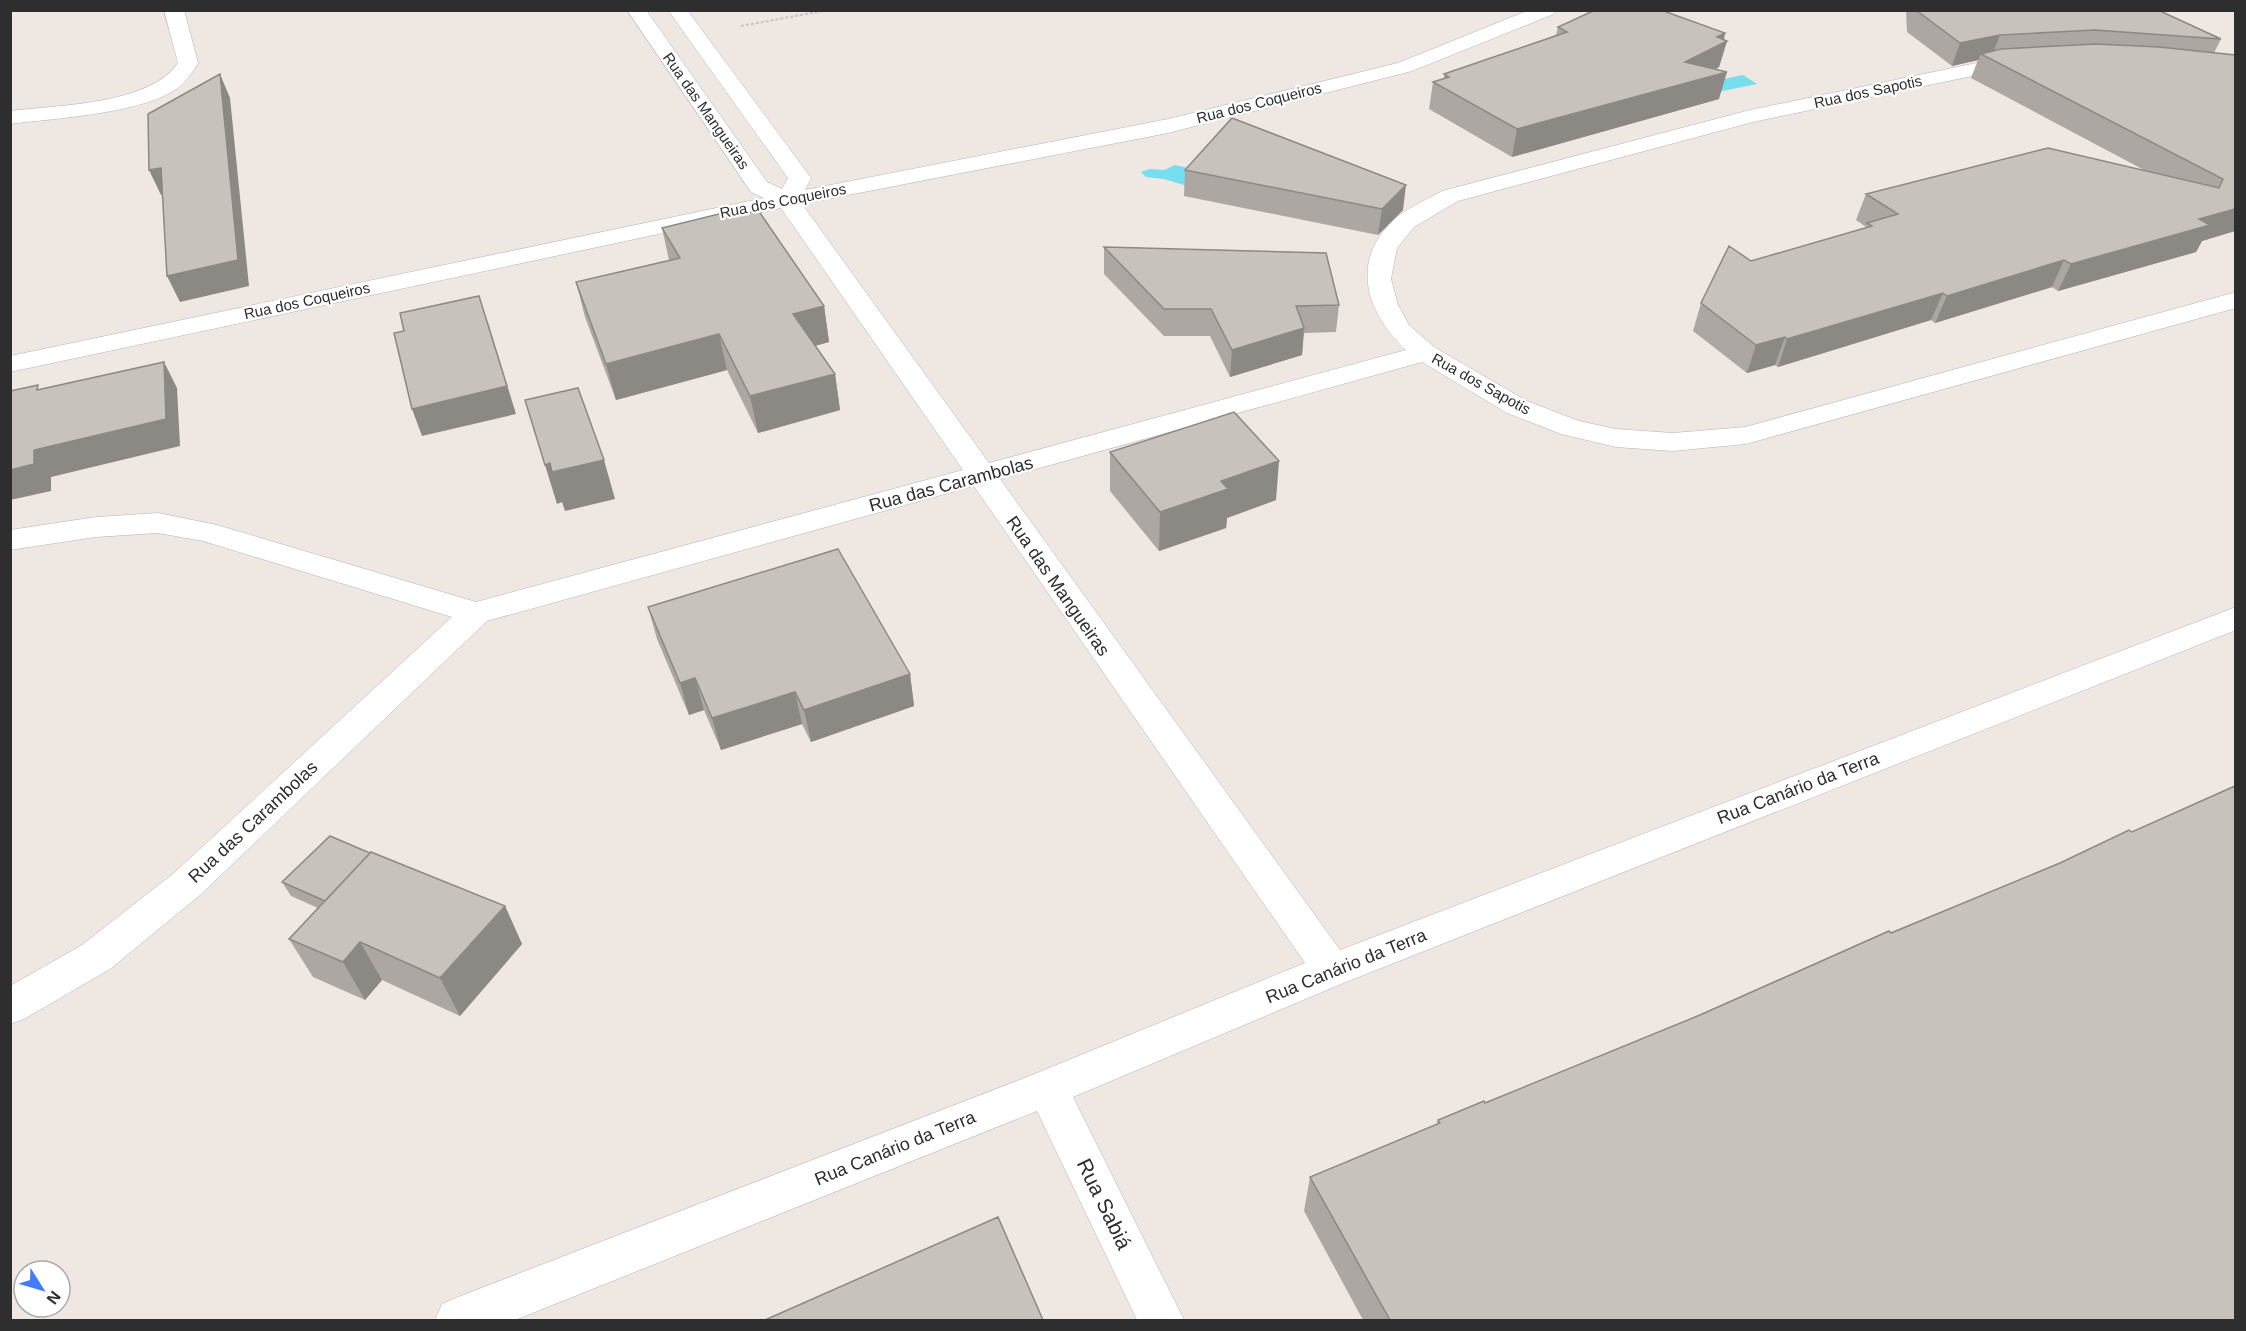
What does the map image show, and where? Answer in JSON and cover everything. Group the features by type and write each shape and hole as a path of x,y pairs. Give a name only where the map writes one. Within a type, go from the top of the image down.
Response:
{"street":[{"path":"10,118 119,101 150,94 166,86 181,75 188,63 174,10"},
{"name":"Rua das Mangueiras","path":"636,10 759,187 787,200 980,476 1332,970"},
{"name":"Rua das Mangueiras","path":"677,10 800,178 787,200"},
{"name":"Rua dos Coqueiros","path":"10,364 787,200 1168,126 1405,67 1547,10"},
{"path":"657,41 696,34"},
{"name":"Rua dos Sapotis","path":"2042,63 1991,66 1750,116 1450,196 1406,222 1384,248 1378,279 1385,305 1399,329 1425,353 1517,407 1571,428 1616,438 1673,442 1746,435 2235,300"},
{"name":"Rua das Carambolas","path":"10,1007 96,957 187,884 476,613 1425,353"},
{"path":"10,540 96,527 158,524 206,532 476,613"},
{"name":"Rua Canário da Terra","path":"458,1320 1047,1088 1332,970 2235,618"},
{"name":"Rua Sabiá","path":"1047,1088 1161,1320"}],"path":[{"path":"696,34 828,10"}],"water":[{"path":"1743,75 1757,84 1718,92 1699,84"},
{"path":"1175,165 1188,168 1187,186 1164,179 1146,177 1141,172 1150,169 1164,170"}],"building":[{"path":"1595,10 1661,10 1725,33 1717,37 1727,41 1685,62 1727,72 1517,129 1433,82 1449,77 1444,74 1567,32 1558,27"},
{"path":"1916,10 2158,10 2221,39 2095,30 2000,35 1960,43"},
{"path":"2096,44 2159,47 2235,55 2235,209 2199,219 2210,225 2071,264 2064,260 1947,296 1943,293 1787,339 1785,337 1756,345 1701,303 1729,246 1751,261 1872,226 1867,223 1898,214 1866,194 2048,148 2219,188 2223,179 1981,54 2001,49"},
{"path":"220,74 238,260 167,276 161,168 149,170 148,114"},
{"path":"1232,118 1406,185 1382,209 1185,170"},
{"path":"735,210 739,215 758,210 824,306 793,314 835,374 750,396 719,334 606,364 576,282 680,258 662,228"},
{"path":"1104,247 1326,253 1339,305 1296,306 1304,328 1232,350 1211,309 1164,309"},
{"path":"479,296 507,386 412,409 394,333 404,331 400,313"},
{"path":"164,362 166,419 34,450 34,464 10,470 10,391 38,385 37,390"},
{"path":"578,388 604,460 552,472 550,463 545,465 525,400"},
{"path":"1234,412 1279,461 1221,481 1228,489 1160,512 1110,452"},
{"path":"838,549 910,674 804,710 795,692 712,718 695,678 680,683 648,607"},
{"path":"2235,786 2235,1320 1390,1320 1310,1177 1440,1123 1438,1120 1700,1015 1889,931 1891,933 2060,863 2129,830 2132,832"},
{"path":"330,836 370,853 325,901 282,882"},
{"path":"371,852 505,906 440,978 360,942 343,962 289,939"},
{"path":"998,1217 1043,1320 765,1320"}]}
